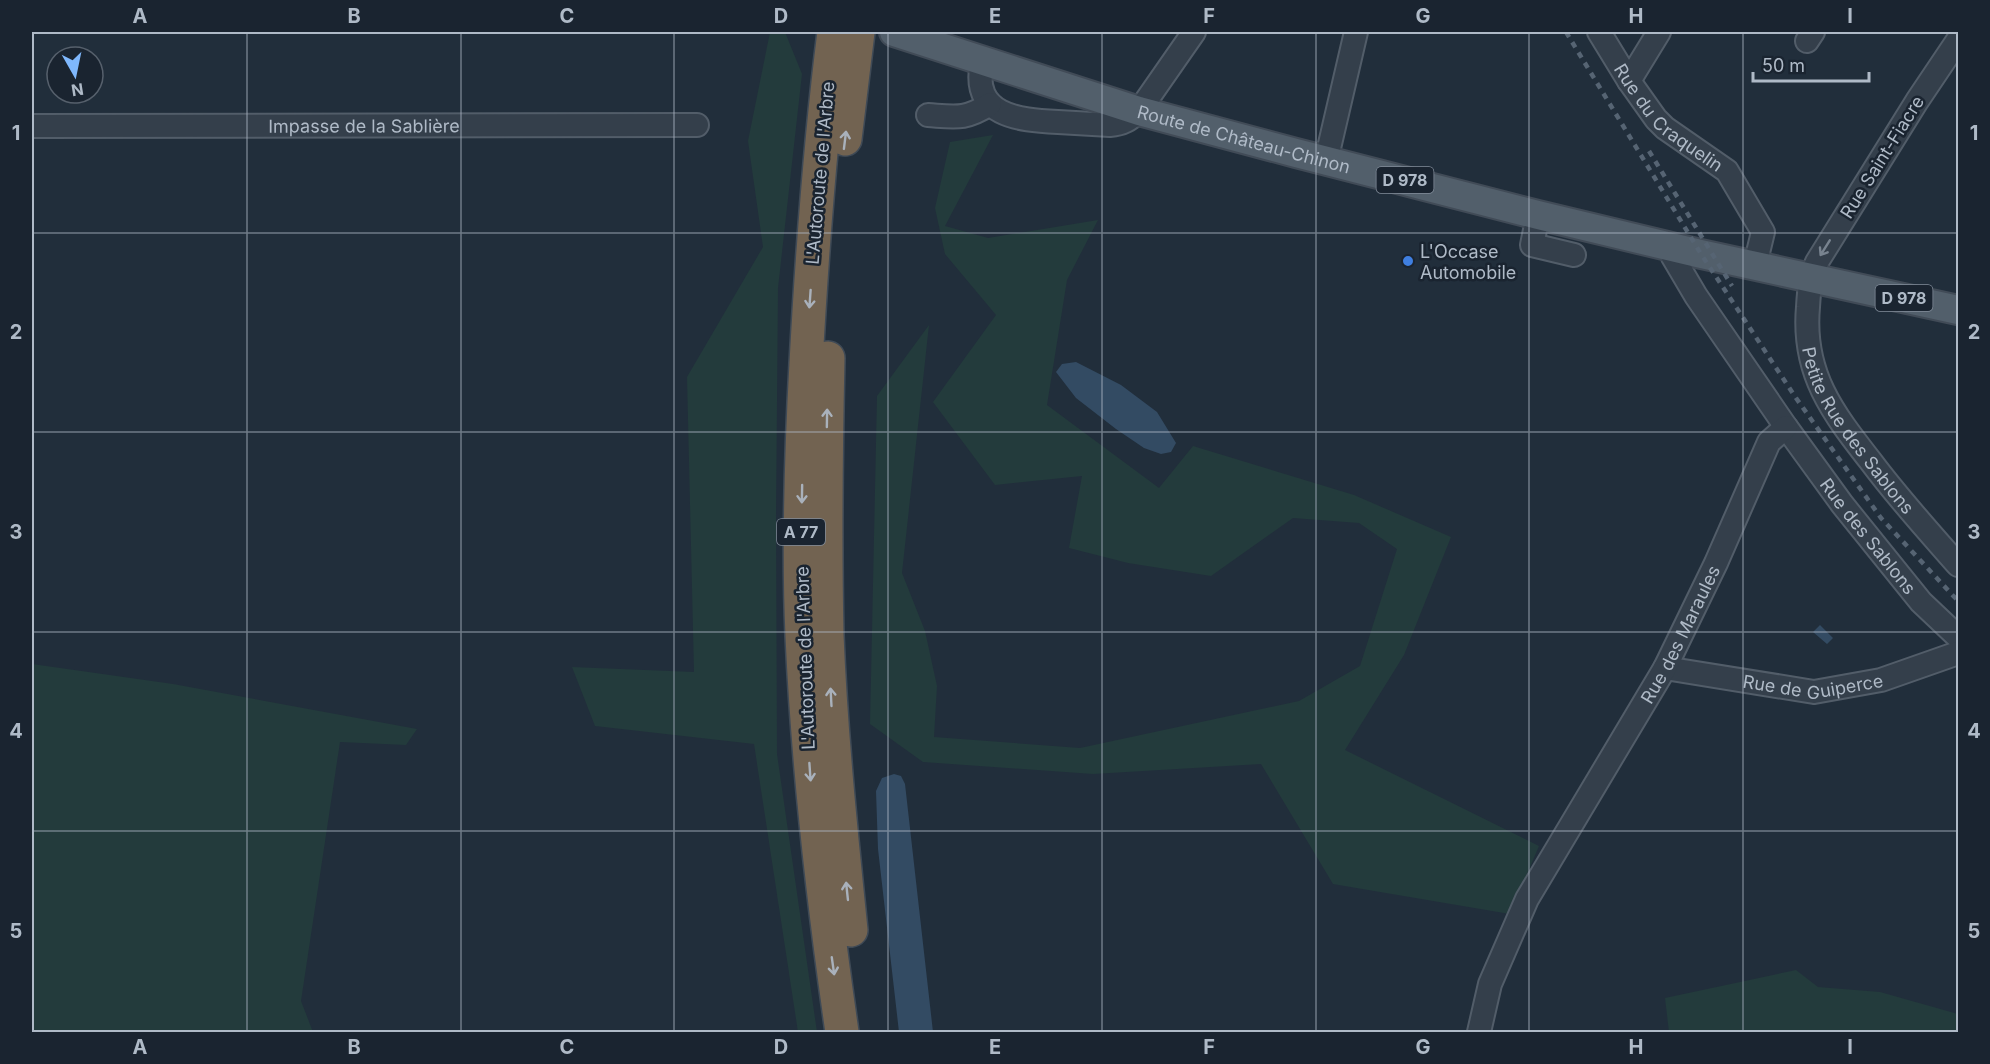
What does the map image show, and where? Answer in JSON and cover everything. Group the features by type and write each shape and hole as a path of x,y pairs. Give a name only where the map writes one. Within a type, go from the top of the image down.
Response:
{"highway":[{"name":"L'Autoroute de l'Arbre","path":"834,32 820,157 808,327 803,422 802,634 812,787 842,1032"},
{"name":"L'Autoroute de l'Arbre","path":"858,32 840,177 829,325 825,497 828,637 836,783 852,937 866,1032"}],"main road":[{"name":"Route de Château-Chinon","path":"908,34 982,62 1139,111 1538,215 1810,277"},
{"name":"D 978","path":"1810,277 1959,310"}],"street":[{"path":"982,62 979,75 981,90 990,104 1005,115 1023,120 1110,125 1128,121 1139,111 1194,32"},
{"path":"1326,161 1356,32"},
{"name":"Rue du Craquelin","path":"1599,32 1656,119 1665,128 1727,171 1763,232 1755,266"},
{"path":"1629,81 1659,32"},
{"name":"Rue Saint-Fiacre","path":"1810,277 1816,262 1849,209 1959,40"},
{"path":"928,115 957,117 974,114 990,104"},
{"name":"Impasse de la Sablière","path":"32,126 697,125"},
{"path":"1538,215 1532,245 1574,255"},
{"path":"1671,246 1673,257 1696,296 1786,427"},
{"name":"Petite Rue des Sablons","path":"1810,277 1806,322 1809,355 1834,414 1899,498 1959,565"},
{"name":"Rue des Sablons","path":"1786,427 1842,504 1921,602 1959,637"},
{"name":"Rue des Maraules","path":"1479,1032 1490,984 1527,898 1665,668 1716,563 1769,442 1786,427"},
{"name":"Rue de Guiperce","path":"1665,668 1814,692 1881,680 1959,653"}],"green space":[{"path":"770,32 785,32 802,74 778,288 777,754 817,1032 798,1032 754,744 595,726 572,667 694,672 687,377 763,247 748,141"},
{"path":"993,135 945,226 988,238 1098,220 1067,280 1047,405 1159,488 1193,446 1354,495 1451,537 1404,655 1345,750 1539,846 1510,914 1333,884 1261,764 1093,774 923,762 870,724 877,396 929,325 902,573 925,631 937,686 934,737 1080,748 1299,701 1360,666 1397,549 1359,523 1293,518 1211,576 1128,563 1069,548 1082,476 995,485 933,402 996,315 945,254 935,208 950,142"},
{"path":"32,664 173,684 417,729 406,745 340,742 301,1001 313,1032 32,1032"},
{"path":"1796,970 1818,987 1880,992 1958,1014 1958,1032 1669,1032 1665,998"}],"water":[{"path":"1076,362 1121,385 1157,412 1176,443 1171,452 1161,454 1144,448 1076,398 1056,372 1062,364"},
{"path":"1820,625 1833,638 1827,644 1813,632"},
{"path":"894,774 901,776 905,784 933,1032 899,1032 878,849 876,791 882,778"}],"railway":[{"path":"1566,32 1701,254 1796,398 1881,518 1958,601"},
{"path":"1649,151 1732,286"}],"place":[{"name":"L'Occase Automobile","path":"1408,261"}]}
